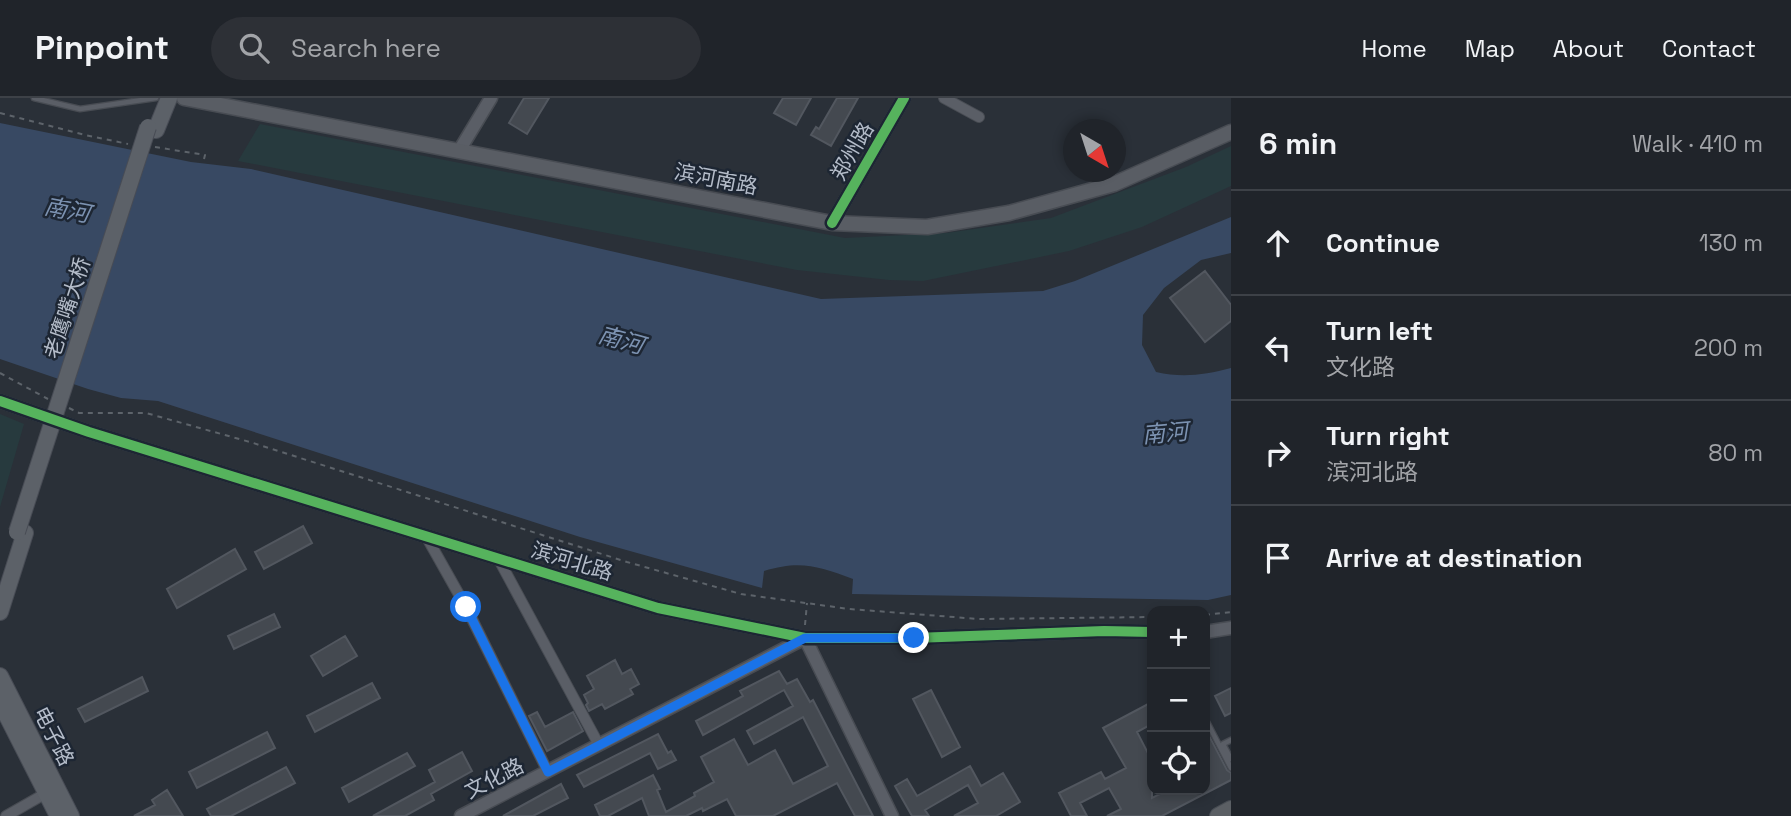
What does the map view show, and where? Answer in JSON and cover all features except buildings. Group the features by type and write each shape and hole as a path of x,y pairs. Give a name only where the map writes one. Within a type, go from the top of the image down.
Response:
{"highway":[{"path":"1218,816 1231,809"}],"main road":[{"name":"老鹰嘴大桥","path":"21,533 152,128 157,98"},
{"path":"152,128 169,98"},
{"name":"滨河南路","path":"184,98 832,223 926,226 1009,213 1114,184 1231,132"},
{"path":"0,579 21,533"},
{"path":"0,612 21,533"},
{"name":"电子路","path":"0,676 52,790 58,816"},
{"name":"电子路","path":"0,702 52,790 71,816"}],"street":[{"path":"459,150 491,98"},
{"name":"郑州路","path":"832,223 904,98"},
{"path":"944,98 979,117"},
{"name":"滨河北路","path":"0,401 89,432 658,608 805,638 1147,632"},
{"path":"426,536 466,607 548,772"},
{"path":"498,558 599,745"},
{"path":"1210,631 1231,628"},
{"path":"805,638 892,816"},
{"name":"文化路","path":"468,814 805,638"},
{"path":"6,816 52,790"}],"lane":[{"path":"34,98 80,110 157,98"},
{"path":"1210,728 1231,768"},
{"path":"1231,740 1223,744 1231,759"}],"path":[{"path":"0,113 85,135 138,145"},
{"path":"149,146 205,155 204,159"},
{"path":"0,373 54,402"},
{"path":"66,407 79,413 146,413 250,442 627,562 741,594 849,609 979,619 1147,617"},
{"path":"805,638 807,602"},
{"path":"1210,614 1231,612"}],"green space":[{"path":"260,124 845,238 946,233 1051,218 1186,167 1231,146 1231,186 1142,227 1069,251 923,281 889,280 797,270 238,161"},
{"path":"0,414 24,424 0,507"}],"water":[{"name":"南河","path":"0,123 191,162 251,169 821,299 1043,291 1075,281 1231,217 1231,253 1201,260 1164,288 1143,315 1142,345 1156,372 1194,375 1231,368 1231,595 1208,600 852,594 853,579 819,568 799,565 764,571 762,588 580,537 158,401 121,398 0,359"}],"cycle path":[{"path":"832,223 904,98"},
{"path":"0,401 89,432 658,608 805,638 1147,632"}],"route":[{"path":"466,607 548,772 805,638 914,638"}]}
